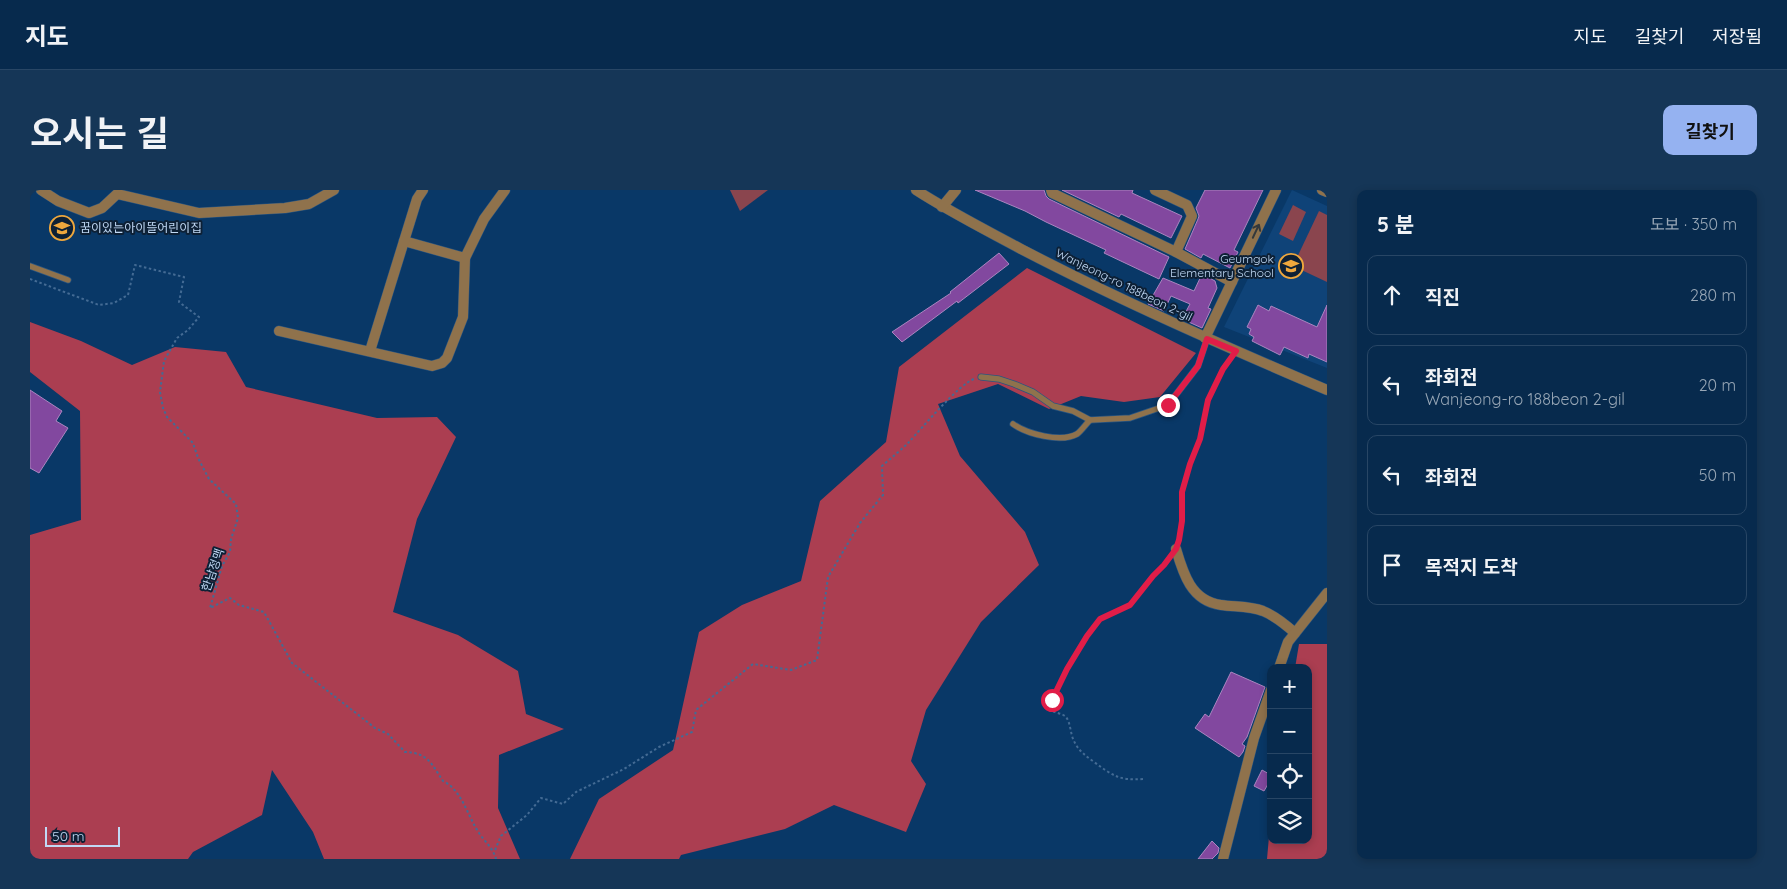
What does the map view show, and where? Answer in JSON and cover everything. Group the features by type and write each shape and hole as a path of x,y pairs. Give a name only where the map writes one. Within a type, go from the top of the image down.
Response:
{"street":[{"path":"41,190 58,201 88,213 102,208 117,192 199,213 286,208 309,204 334,190"},
{"path":"370,351 417,199 423,190"},
{"path":"279,331 432,366 442,363 447,358 463,317 465,258 484,218 505,190"},
{"name":"Wanjeong-ro 188beon 2-gil","path":"916,190 942,207 1065,272 1206,338 1327,390"},
{"path":"942,207 956,190"},
{"path":"1051,190 1052,193 1176,252 1232,282"},
{"path":"1155,190 1187,205 1192,216 1176,252"},
{"path":"1206,338 1276,190"},
{"path":"1322,190 1327,192"},
{"path":"404,241 465,258"},
{"path":"1176,549 1185,578 1191,588 1205,599 1219,605 1262,610 1277,618 1295,632"},
{"path":"1280,664 1288,642 1327,593"},
{"path":"1223,859 1254,738 1267,701"}],"lane":[{"path":"30,266 68,280"},
{"path":"981,377 999,379 1014,384 1033,392 1053,406 1073,411 1090,420 1130,418 1168,405 1198,366 1206,338"},
{"path":"1013,424 1022,431 1058,438 1076,434 1090,420"}],"path":[{"name":"한남정맥","path":"30,279 99,306 114,304 128,295 135,266 184,277 178,302 200,316 188,330 177,338 164,361 160,392 163,408 167,417 193,443 198,458 209,479 236,504 238,518 231,539 230,552 222,566 210,608 230,598 239,605 264,612 279,636 292,663 375,728 388,734 405,752 417,752 424,755 443,781 448,783 462,800 478,832 494,851 496,859"},
{"path":"1143,779 1131,780 1108,773 1084,755 1075,744 1068,720 1063,714 1054,713 1049,710 1067,669 1100,619 1130,605 1176,549 1182,521 1182,492 1200,439 1208,400 1223,369 1236,351"},
{"path":"494,851 500,836 527,815 542,798 564,804 576,792 624,769 659,747 692,732 696,710 753,664 791,670 817,660 828,577 860,523 883,495 882,466 907,444 968,380 981,377"}],"shaded area":[{"path":"730,190 768,190 740,211"},
{"name":"Geumgok Elementary School","path":"1292,190 1327,206 1327,368 1224,327"},
{"path":"1293,205 1306,212 1293,241 1279,234"},
{"path":"1319,211 1327,215 1327,282 1293,266"},
{"path":"1027,268 1196,353 1160,397 1124,402 1081,396 1049,409 998,384 938,404 960,456 1025,532 1039,565 981,622 926,710 911,761 926,784 906,832 834,805 785,829 681,855 679,859 570,859 599,799 673,750 699,632 742,605 801,581 820,501 886,442 899,367"},
{"path":"30,322 81,341 132,365 175,347 226,352 246,387 377,418 437,417 456,437 417,519 393,612 458,635 518,671 526,714 564,729 499,755 498,808 520,859 324,859 313,832 272,770 262,815 193,852 188,859 30,859 30,535 81,520 80,411 30,372"},
{"path":"1299,644 1327,644 1327,859 1267,859 1268,844 1312,844 1312,664 1296,664"}],"building":[{"path":"975,190 1044,190 1049,199 1169,257 1159,279 1104,253 1106,250 1025,211"},
{"path":"1062,190 1133,190 1132,193 1182,216 1171,238 1121,214 1119,217"},
{"path":"1205,190 1263,190 1234,250 1238,252 1230,268 1203,254 1201,258 1185,249 1199,216 1196,208"},
{"path":"999,253 1009,264 958,303 957,301 902,342 892,332 951,293"},
{"path":"1202,274 1215,281 1217,288 1208,308 1211,309 1202,328 1182,319 1190,304 1171,296 1164,311 1148,304 1163,278 1194,291"},
{"path":"1258,305 1269,311 1271,306 1317,327 1327,305 1327,362 1309,354 1308,358 1284,347 1280,355 1252,341 1254,337 1249,334 1251,329 1247,327"},
{"path":"30,390 62,411 56,421 68,428 39,473 30,468"},
{"path":"1231,672 1265,687 1247,737 1242,744 1245,746 1243,752 1239,757 1195,728 1205,714 1209,717"},
{"path":"1262,770 1267,773 1267,786 1264,791 1254,786"},
{"path":"1212,841 1219,848 1218,853 1212,859 1198,859"}],"place":[{"name":"꿈이있는아이뜰어린이집","path":"62,228"},
{"name":"Geumgok Elementary School","path":"1291,266"}],"route":[{"path":"1052,700 1067,669 1100,619 1130,605 1176,549 1182,521 1182,492 1200,439 1208,400 1223,369 1236,351 1207,339 1198,366 1168,405"}]}
